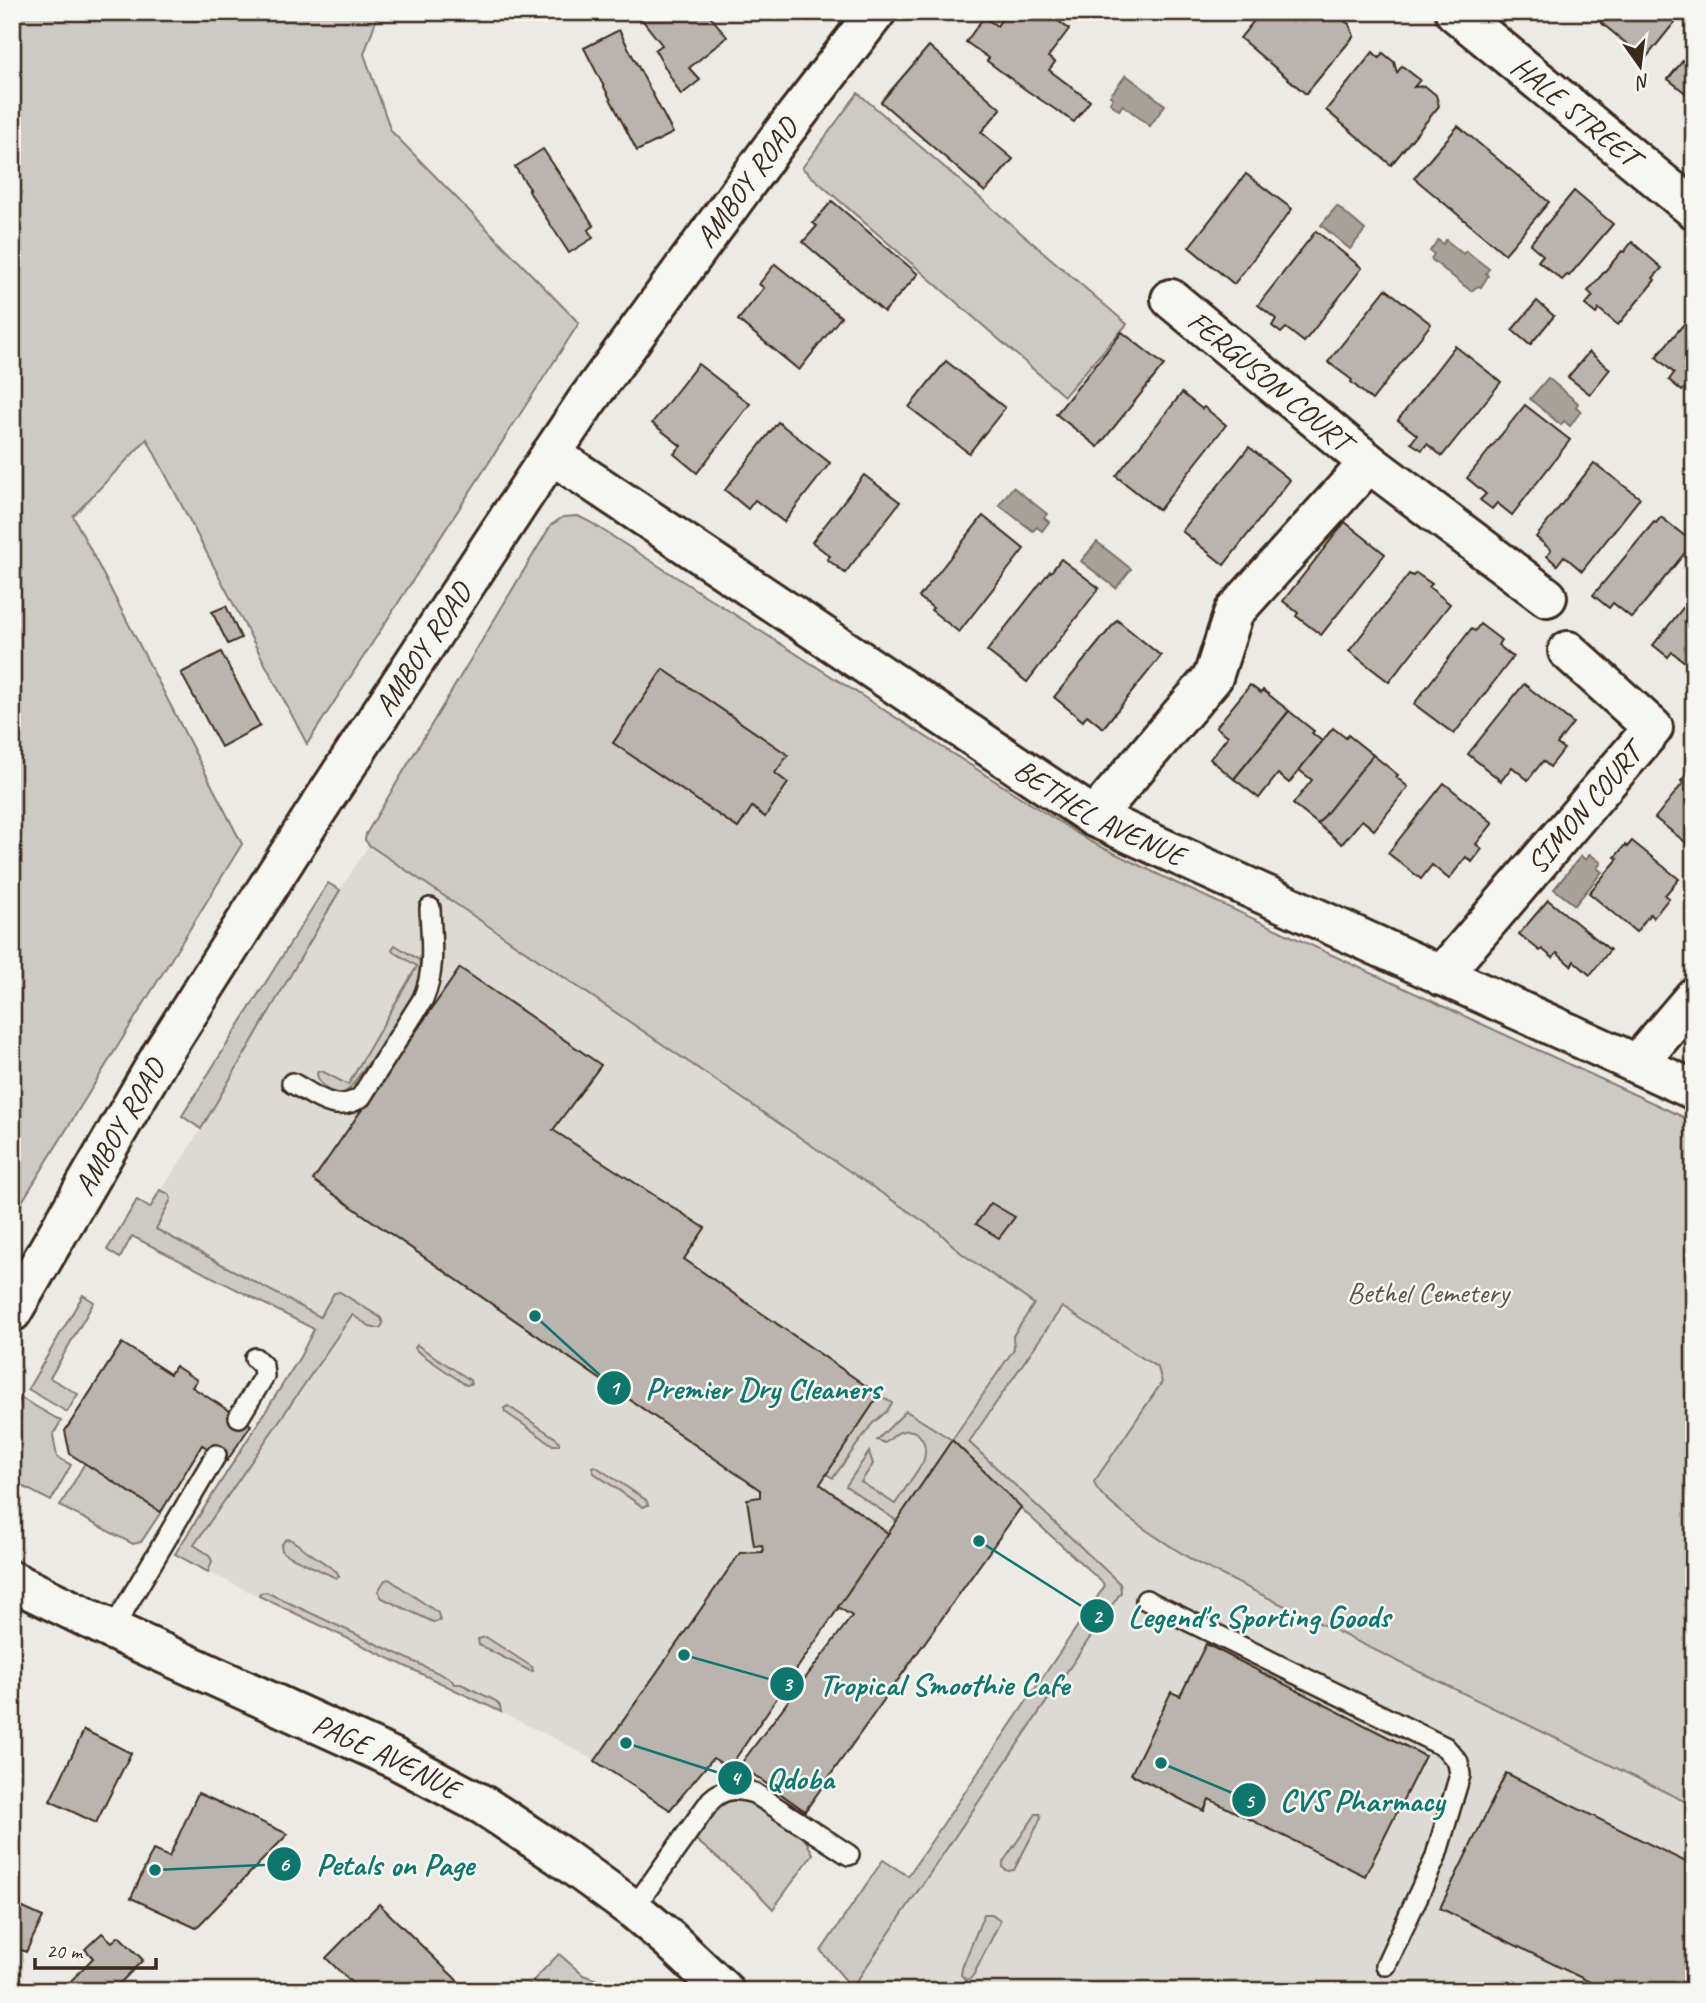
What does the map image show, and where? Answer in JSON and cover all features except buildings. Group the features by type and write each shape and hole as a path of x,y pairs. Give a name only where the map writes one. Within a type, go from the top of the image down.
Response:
{"street":[{"name":"AMBOY ROAD","path":"12,1312 162,1054 308,824 551,454 785,130 876,12"},
{"name":"HALE STREET","path":"1455,12 1694,209"},
{"name":"FERGUSON COURT","path":"1171,299 1369,463 1547,597"},
{"name":"BETHEL AVENUE","path":"551,454 1094,817 1694,1090"},
{"name":"FERGUSON COURT","path":"1094,817 1213,677 1234,612 1369,463"},
{"name":"SIMON COURT","path":"1441,976 1653,728 1568,652"},
{"path":"1637,1064 1694,997"},
{"name":"PAGE AVENUE","path":"12,1581 454,1788 520,1828 633,1909 724,1991"}],"lane":[{"path":"292,1083 339,1106 352,1103 361,1097 427,990 432,971 430,908"},
{"path":"239,1417 264,1376 263,1366 255,1358"},
{"path":"112,1630 216,1455"},
{"path":"1146,1600 1445,1747 1458,1762 1460,1775 1435,1859 1386,1965"},
{"path":"633,1909 710,1800 728,1790 754,1793 849,1855"}],"shaded area":[{"path":"1126,75 1165,105 1150,126 1123,105 1119,110 1110,103 1113,98 1110,96"},
{"path":"1337,206 1365,230 1350,249 1321,225"},
{"path":"1438,240 1443,244 1446,240 1463,254 1466,251 1489,269 1481,287 1471,291 1431,259 1434,254 1430,251"},
{"path":"1548,378 1578,403 1576,407 1581,411 1570,426 1564,421 1561,425 1530,399"},
{"path":"1013,487 1047,514 1044,518 1049,522 1042,531 1037,527 1033,531 999,505"},
{"path":"1097,542 1131,569 1116,588 1081,561"},
{"path":"369,845 939,1232 956,1248 1071,1299 1174,1364 1094,1482 1099,1493 1141,1526 1197,1563 1694,1806 1694,1991 854,1991 844,1978 1112,1591 1027,1514 952,1440 729,1768 713,1758 670,1810 554,1738 175,1554 300,1357 314,1329 132,1236 201,1129 182,1116 328,883 340,890"},
{"path":"1590,854 1601,863 1597,868 1602,872 1575,905 1554,889 1581,856 1586,860"}],"green space":[{"path":"12,12 379,12 364,54 391,131 579,323 307,744 147,439 73,516 242,844 12,1218"},
{"path":"858,93 1127,324 1064,396 802,168"},
{"name":"Bethel Cemetery","path":"578,516 1089,841 1694,1122 1694,1806 1197,1563 1123,1514 1099,1491 1094,1482 1162,1382 1158,1368 1062,1307 969,1442 1116,1580 1120,1584 1121,1592 852,1988 821,1951 883,1860 908,1876 1104,1587 1103,1583 1027,1514 952,1440 1014,1349 1013,1336 1034,1304 961,1253 939,1232 365,840 366,834 551,525 563,517"},
{"path":"328,883 340,890 201,1129 182,1116"},
{"path":"395,945 419,960 415,990 382,1045 349,1089 341,1095 332,1092 321,1084 317,1072 322,1071 348,1085 417,966 394,952 392,949"},
{"path":"160,1190 169,1194 171,1199 156,1229 320,1317 334,1293 340,1292 381,1318 383,1324 380,1328 373,1328 352,1315 194,1545 209,1555 212,1561 208,1572 175,1554 300,1357 314,1329 132,1236 120,1258 107,1250 137,1200 150,1208"},
{"path":"83,1295 94,1302 50,1378 78,1394 67,1412 28,1389"},
{"path":"417,1345 470,1380 471,1384 466,1385 417,1351"},
{"path":"879,1395 892,1403 887,1411 872,1424 833,1478 826,1474"},
{"path":"21,1398 61,1421 53,1435 57,1457 71,1465 51,1501 12,1481 12,1414"},
{"path":"508,1406 557,1439 559,1445 553,1445 505,1412 504,1408"},
{"path":"906,1411 952,1440 897,1521 846,1486 869,1452 873,1464 861,1482 895,1504 923,1462 924,1444 922,1438 913,1431 898,1433 885,1443 877,1440"},
{"path":"85,1463 161,1512 141,1542 133,1544 60,1506"},
{"path":"595,1466 646,1500 648,1505 643,1507 594,1473 592,1467"},
{"path":"290,1539 337,1572 339,1577 285,1554 281,1546 285,1540"},
{"path":"389,1579 438,1613 440,1621 433,1622 382,1598 378,1591 385,1580"},
{"path":"266,1592 451,1679 454,1684 461,1684 496,1701 501,1712 259,1596 260,1593"},
{"path":"486,1637 532,1667 533,1671 479,1645 478,1639"},
{"path":"734,1800 761,1804 799,1828 813,1854 773,1909 752,1887 695,1839 716,1809"},
{"path":"1036,1814 1041,1817 1038,1824 1014,1870 1008,1871 1003,1868 1003,1862"},
{"path":"984,1914 992,1914 1000,1922 974,1974 966,1980 961,1975 962,1968"},
{"path":"559,1954 583,1975 628,1991 523,1991"}],"place":[{"name":"Premier Dry Cleaners","path":"535,1316"},
{"name":"Legend's Sporting Goods","path":"979,1541"},
{"name":"Tropical Smoothie Cafe","path":"684,1655"},
{"name":"Qdoba","path":"626,1743"},
{"name":"CVS Pharmacy","path":"1161,1763"},
{"name":"Petals on Page","path":"155,1870"}]}
